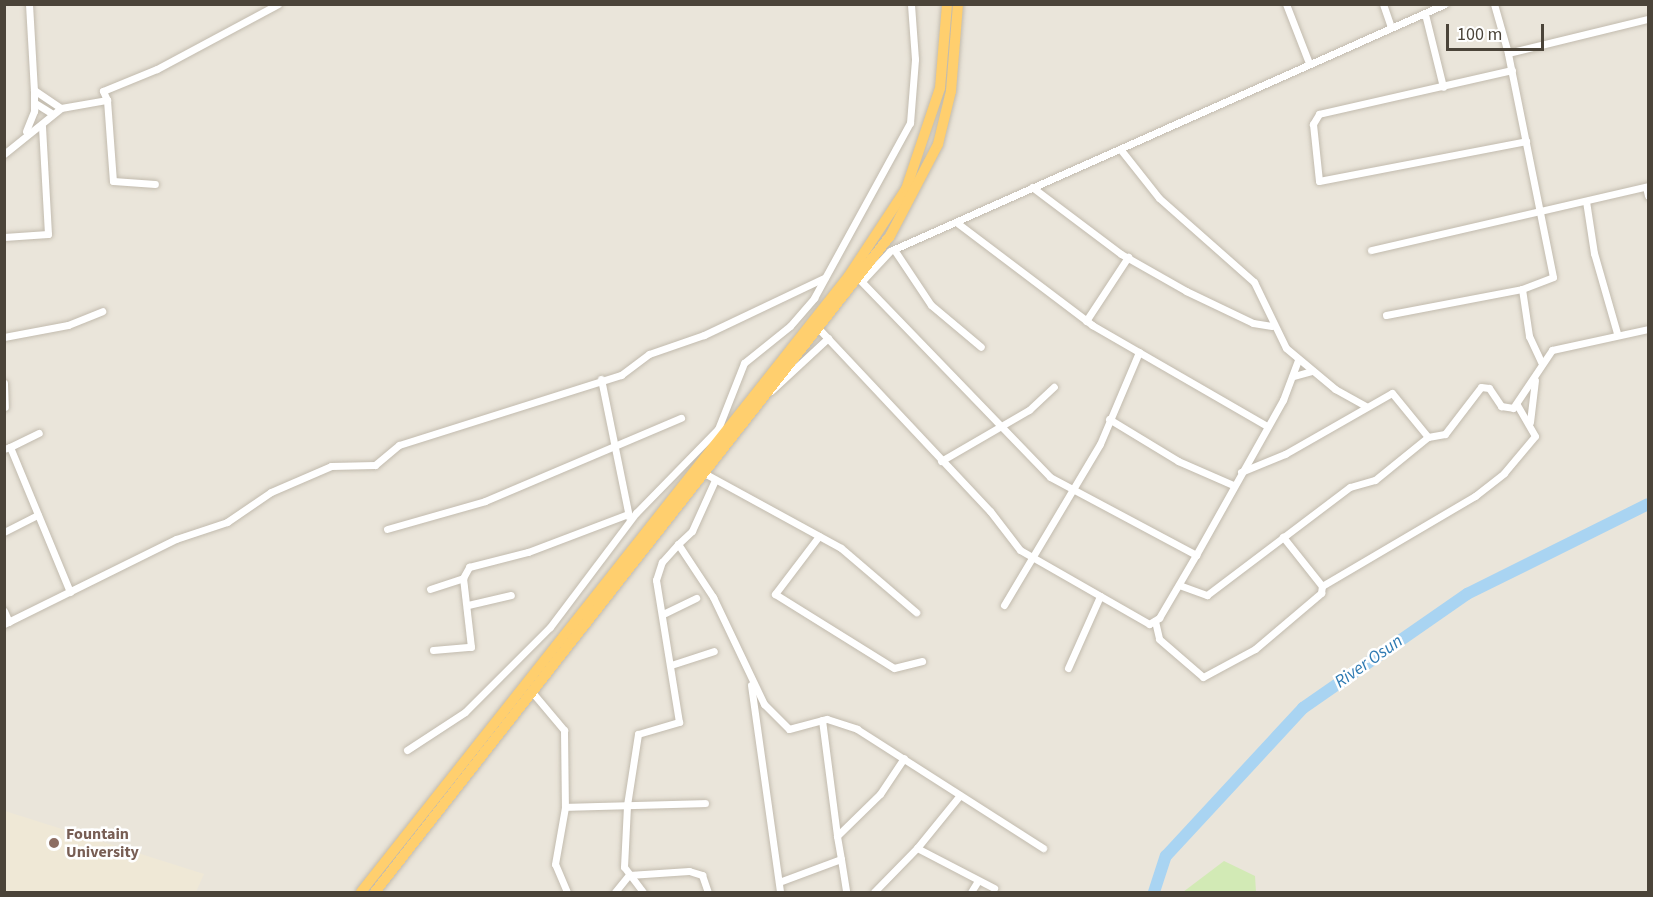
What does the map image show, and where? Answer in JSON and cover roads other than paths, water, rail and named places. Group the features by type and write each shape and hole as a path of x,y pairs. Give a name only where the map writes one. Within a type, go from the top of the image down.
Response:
{"highway":[{"path":"375,892 532,692 848,277 906,189 940,88 947,4"},
{"path":"361,892 700,470 769,392 860,280 890,236 938,144 951,91 958,4"}],"street":[{"path":"26,131 35,103 29,4"},
{"path":"155,184 113,181 107,100 103,90 157,69 278,4"},
{"path":"407,750 465,712 518,662 629,518 726,416 744,363 790,326 824,278 867,209 910,123 915,59 911,4"},
{"path":"1286,4 1309,63"},
{"path":"1383,4 1391,27"},
{"path":"1196,555 1050,477 860,280 886,254 1445,4"},
{"path":"1386,315 1522,289 1555,273 1512,70 1494,4"},
{"path":"1425,14 1443,87"},
{"path":"1508,53 1648,19"},
{"path":"1512,70 1314,117 1321,183 1526,141"},
{"path":"34,90 61,108"},
{"path":"4,154 26,131 42,125 51,113 61,108 107,100"},
{"path":"35,103 51,113"},
{"path":"4,237 48,234 42,125"},
{"path":"1121,150 1159,198 1254,282 1272,326 1298,360 1366,406"},
{"path":"1032,187 1128,257 1252,323 1272,326"},
{"path":"1371,250 1541,209 1647,187 1648,196"},
{"path":"1586,201 1594,254 1617,333"},
{"path":"956,222 1086,321 1267,426"},
{"path":"895,251 931,305 953,318 981,347"},
{"path":"1086,321 1128,257"},
{"path":"4,611 7,623 176,539 227,522 271,492 331,466 375,465 399,445 601,378 625,373 649,354 705,335 824,278"},
{"path":"1522,289 1529,336 1541,362"},
{"path":"4,337 68,325 102,311"},
{"path":"819,329 1032,560 1149,624 1155,621 1196,555 1294,376 1298,360"},
{"path":"1517,405 1541,362 1552,350 1617,333 1648,329"},
{"path":"769,392 828,338"},
{"path":"1004,605 1072,489 1109,419 1139,352"},
{"path":"1294,376 1312,371"},
{"path":"1530,422 1535,376"},
{"path":"601,378 613,448 629,518"},
{"path":"4,383 5,407"},
{"path":"941,461 1003,427 1054,387"},
{"path":"1179,585 1207,594 1350,487 1375,480 1411,456 1428,437 1449,431 1481,387 1489,388 1501,406 1517,405 1524,412 1535,436 1528,448 1475,496 1322,586"},
{"path":"1241,472 1285,454 1366,406 1395,394 1428,437"},
{"path":"1524,412 1533,399"},
{"path":"387,529 485,501 681,418"},
{"path":"1109,419 1178,461 1233,485"},
{"path":"39,433 7,448 70,592"},
{"path":"685,461 819,536 916,612"},
{"path":"643,892 629,875 623,847 638,734 679,722 658,571 678,544 692,531 716,480"},
{"path":"4,532 38,515"},
{"path":"433,650 471,647 468,605 463,578 468,567 528,552 629,518"},
{"path":"819,536 775,594 894,668 922,661"},
{"path":"1155,621 1159,639 1203,677 1255,648 1321,593 1322,586 1283,537"},
{"path":"678,544 713,597 750,680 764,704 789,729 822,720 857,729 1043,848"},
{"path":"430,589 463,578"},
{"path":"468,605 511,595"},
{"path":"1068,668 1100,596"},
{"path":"663,614 696,598"},
{"path":"671,665 714,651"},
{"path":"750,680 780,892"},
{"path":"532,692 564,730 565,807 555,864 567,892"},
{"path":"754,706 764,704"},
{"path":"822,720 837,836 847,891"},
{"path":"837,836 880,794 903,758"},
{"path":"874,892 916,848 960,795"},
{"path":"565,807 705,803"},
{"path":"916,848 994,888"},
{"path":"779,882 841,859"},
{"path":"615,892 629,875 697,872 708,892"},
{"path":"971,892 978,881"}],"waterway":[{"name":"River Osun","path":"1154,892 1166,856 1303,708 1467,594 1648,504"}],"place":[{"name":"Fountain University","path":"54,843"}]}
